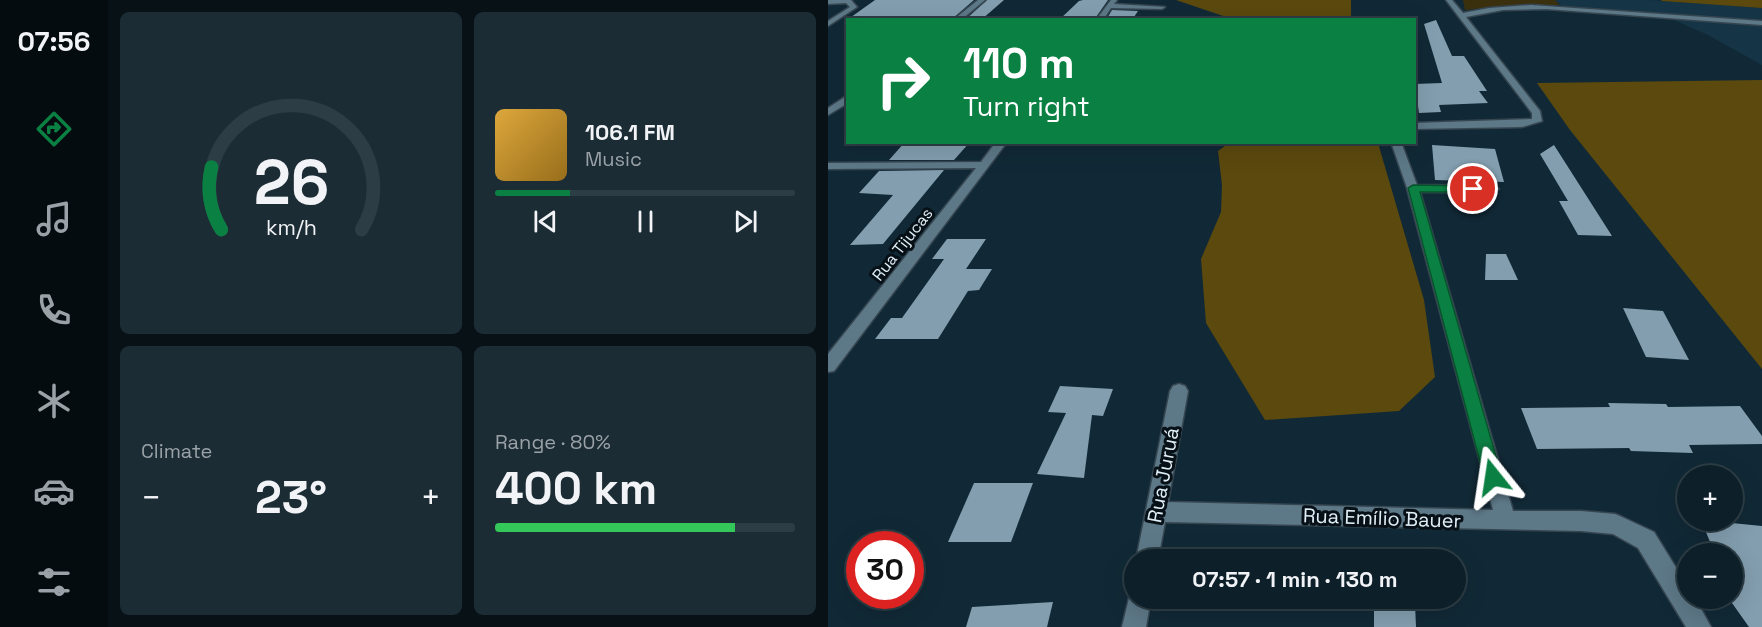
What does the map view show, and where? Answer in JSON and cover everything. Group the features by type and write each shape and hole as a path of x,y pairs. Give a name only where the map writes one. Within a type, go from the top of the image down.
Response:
{"street":[{"path":"828,2 848,0 854,7 851,12 828,24"},
{"path":"959,18 982,0"},
{"path":"1416,126 1522,124 1537,121 1537,114 1449,0"},
{"path":"1101,18 1112,3 1162,7"},
{"path":"1461,16 1493,9 1548,8 1650,13 1762,23"},
{"path":"828,112 846,99"},
{"name":"Rua Tijucas","path":"828,366 1001,144"},
{"path":"1397,144 1413,188 1506,521"},
{"path":"828,165 985,165"},
{"path":"1413,188 1493,189"},
{"name":"Rua Juruá","path":"1149,549 1179,391"},
{"name":"Rua Emílio Bauer","path":"1156,512 1581,521 1615,524 1646,540 1699,627"},
{"path":"1134,627 1138,609"}],"shaded area":[{"path":"1176,0 1351,0 1351,18 1229,18"},
{"path":"1463,0 1555,0 1560,5 1504,6 1465,10"},
{"path":"1555,0 1650,0 1762,8 1762,65 1708,35 1663,15 1570,12"},
{"path":"1762,0 1762,8 1662,1"},
{"path":"1762,80 1762,369 1570,130 1537,83"},
{"path":"1228,144 1378,144 1424,300 1435,377 1399,411 1265,420 1206,323 1201,259 1221,212 1222,185 1218,151"}],"building":[{"path":"875,0 974,0 953,18 850,18"},
{"path":"987,0 1004,0 983,18 967,18"},
{"path":"1108,0 1095,18 1061,18 1079,1"},
{"path":"1112,10 1138,11 1133,18 1107,18"},
{"path":"1436,20 1452,56 1464,56 1487,91 1479,91 1488,103 1439,105 1441,112 1419,113 1418,106 1416,106 1416,84 1442,83 1424,24"},
{"path":"903,144 968,144 954,160 889,160"},
{"path":"1432,145 1495,149 1504,182 1435,180"},
{"path":"1554,145 1612,236 1578,235 1559,201 1568,201 1540,154"},
{"path":"944,170 883,244 850,245 893,195 859,193 879,171"},
{"path":"947,239 986,239 966,269 992,269 979,290 968,291 938,339 875,339 891,318 902,318 944,259 932,259"},
{"path":"1486,254 1506,254 1518,280 1485,280"},
{"path":"1623,308 1663,311 1689,360 1646,357"},
{"path":"1060,386 1113,389 1103,416 1092,415 1084,478 1037,474 1066,413 1048,412"},
{"path":"1608,403 1666,404 1668,407 1740,406 1762,436 1762,444 1689,445 1693,453 1631,451 1629,448 1537,449 1521,408 1610,407"},
{"path":"974,483 1033,483 1011,542 948,542"},
{"path":"1743,524 1762,526 1762,627 1749,627 1736,609 1743,609 1743,543 1710,543 1706,531 1743,531"},
{"path":"1053,602 1047,627 966,627 972,607"},
{"path":"1374,609 1415,609 1416,627 1374,627"}],"route":[{"path":"1473,189 1413,188 1493,477"}]}
